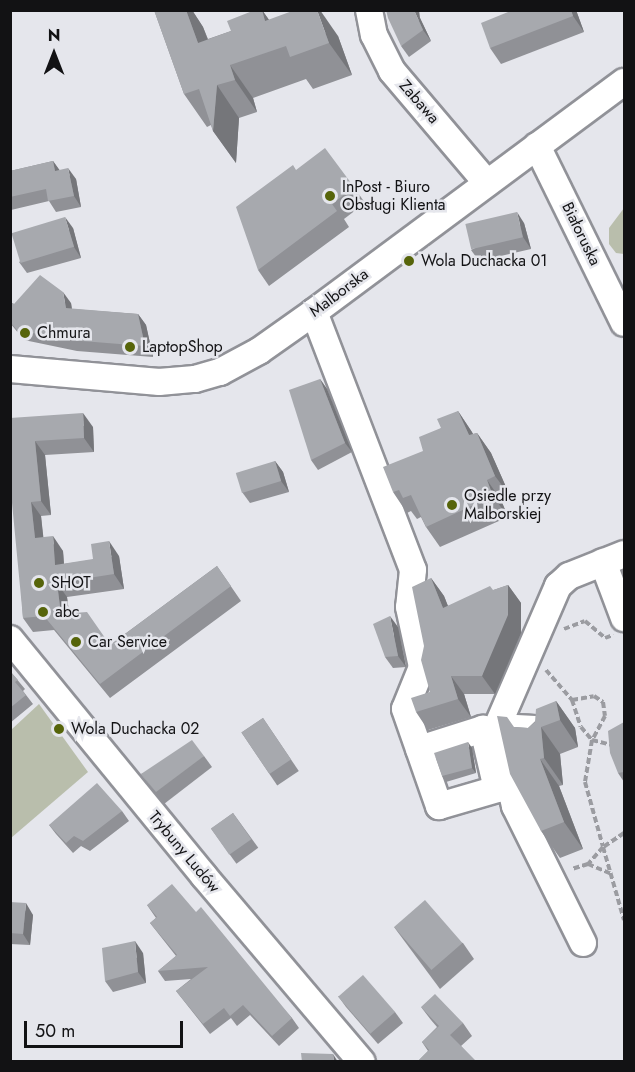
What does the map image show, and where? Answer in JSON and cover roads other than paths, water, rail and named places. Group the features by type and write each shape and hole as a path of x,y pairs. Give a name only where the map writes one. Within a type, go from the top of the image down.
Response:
{"street":[{"name":"Zabawa","path":"369,10 374,35 392,71 487,183"},
{"name":"Malborska","path":"10,369 159,382 195,379 220,372 259,351 314,312 624,82"},
{"name":"Białoruska","path":"537,146 624,322"},
{"path":"314,312 413,570 409,607 422,668 405,709 419,749"},
{"path":"583,943 515,806 497,727 541,619 558,586 569,576 614,558 624,618"},
{"name":"Trybuny Ludów","path":"10,639 204,876 362,1062"},
{"path":"497,727 535,729 541,741"}],"place":[{"name":"InPost - Biuro Obsługi Klienta","path":"330,196"},
{"name":"Wola Duchacka 01","path":"409,261"},
{"name":"Chmura","path":"25,333"},
{"name":"LaptopShop","path":"130,347"},
{"name":"Osiedle przy Malborskiej","path":"452,505"},
{"name":"SHOT","path":"39,583"},
{"name":"abc","path":"43,612"},
{"name":"Car Service","path":"76,642"},
{"name":"Wola Duchacka 02","path":"59,729"}]}
